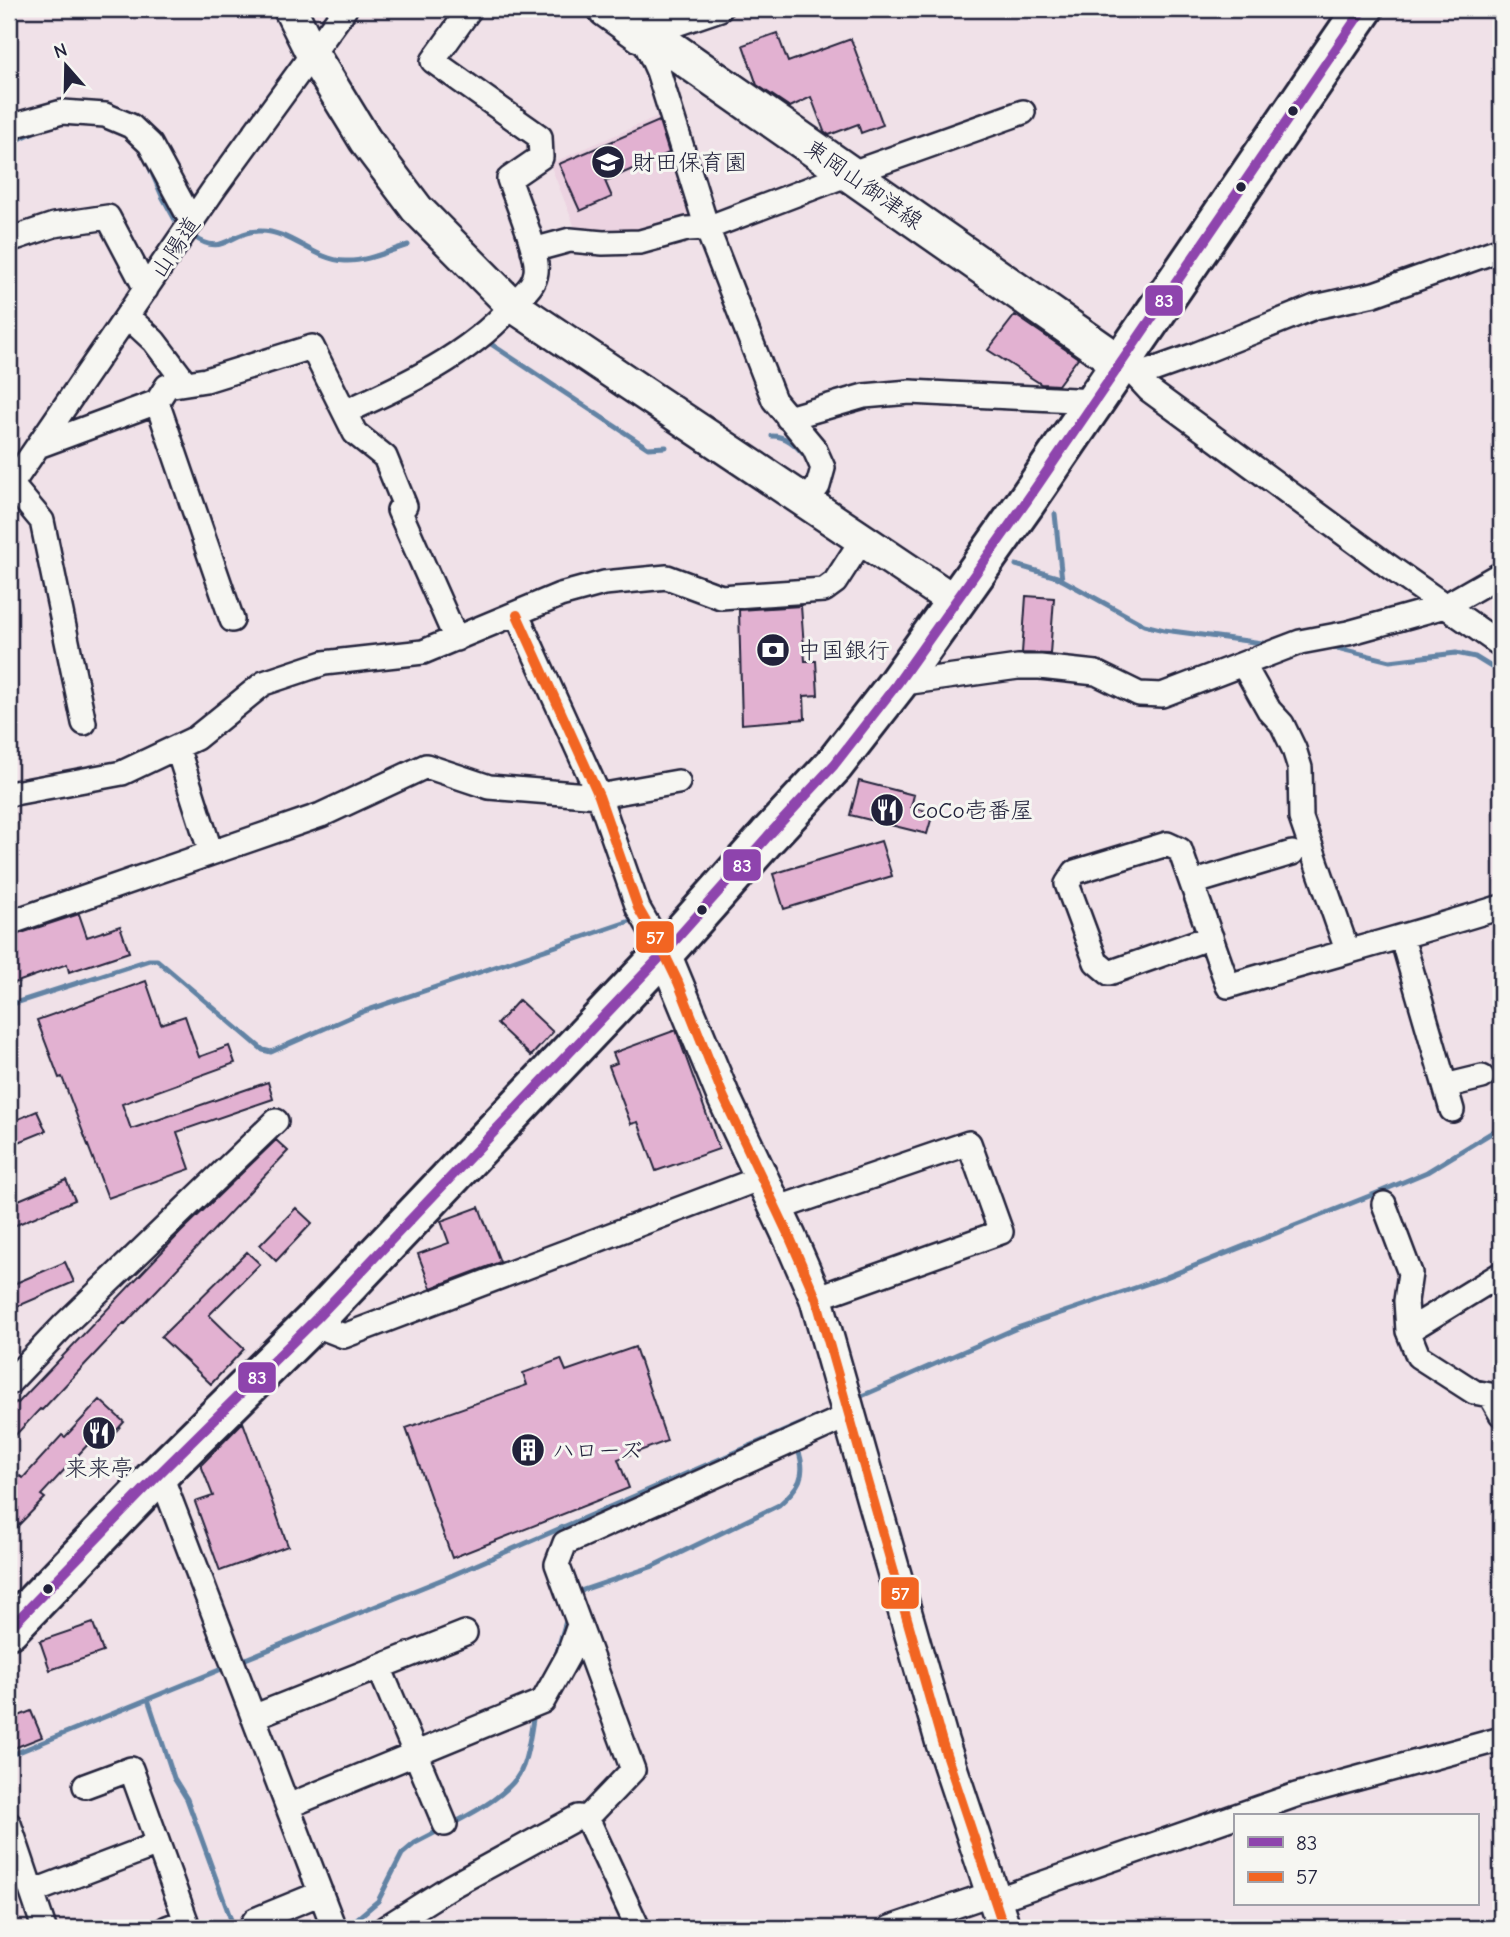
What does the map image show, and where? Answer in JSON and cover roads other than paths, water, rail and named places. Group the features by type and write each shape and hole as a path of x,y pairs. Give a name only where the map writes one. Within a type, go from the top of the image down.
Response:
{"highway":[{"path":"9,1628 316,1319 664,953 905,683 954,601 1026,502 1094,401 1128,370 1363,9"}],"main road":[{"name":"東岡山御津線","path":"606,9 657,30 849,174 1128,370"}],"street":[{"path":"290,9 313,55 366,140 417,209 512,305 954,601"},
{"name":"山陽道","path":"10,486 214,189 345,9"},
{"path":"345,412 414,380 485,333 533,285 537,270 533,250 509,179 541,157 540,137 433,61 470,9"},
{"path":"720,9 657,30 658,71 707,228 774,400 814,448 823,468 818,486 805,502"},
{"path":"9,132 16,125 62,112 104,115 131,126 150,144 192,222"},
{"path":"533,250 570,240 640,242 687,229 707,228 1023,112"},
{"path":"9,240 54,225 108,216 146,289"},
{"path":"1128,370 1195,355 1315,307 1374,294 1501,249"},
{"path":"127,316 153,341 185,382"},
{"path":"37,446 157,402 167,386 206,380 312,347 355,433 385,457 405,506 399,510 456,639"},
{"path":"1128,370 1149,390 1501,645"},
{"path":"788,418 864,396 910,392 1094,401"},
{"path":"157,402 232,620"},
{"path":"10,486 42,520 83,723"},
{"path":"9,794 122,773 196,738 264,683 324,663 423,652 560,595 604,583 667,577 721,597 824,590 835,582 862,540"},
{"path":"905,683 1040,667 1096,673 1139,694 1162,695 1300,642 1348,633 1445,606 1501,574"},
{"path":"517,615 599,796 638,908 664,953 724,1098 816,1298 942,1742 997,1907"},
{"path":"1243,664 1269,710 1282,724 1294,749 1300,768 1301,818 1347,950"},
{"path":"177,747 211,853"},
{"path":"9,923 321,815 426,766 489,787 599,796 678,782"},
{"path":"1211,937 1110,973 1096,962 1067,884 1075,872 1167,844 1180,850 1192,883 1211,937 1228,986 1501,907"},
{"path":"1192,883 1292,853"},
{"path":"1402,937 1452,1110"},
{"path":"1445,1086 1482,1077"},
{"path":"9,1383 66,1323 276,1121"},
{"path":"776,1209 969,1143 1001,1232 816,1298"},
{"path":"316,1319 326,1329 344,1336 761,1178"},
{"path":"1384,1204 1410,1273 1406,1301 1408,1331 1419,1356 1474,1392 1497,1399"},
{"path":"1408,1331 1501,1274"},
{"path":"587,1818 633,1770 557,1564 565,1543 850,1415"},
{"path":"160,1474 334,1928"},
{"path":"288,1806 543,1701 568,1656 574,1611"},
{"path":"253,1717 465,1633"},
{"path":"379,1667 444,1824"},
{"path":"1245,1814 1296,1795 1501,1739"},
{"path":"85,1786 131,1769 186,1921 167,1928"},
{"path":"385,1928 450,1887 578,1817 587,1818"},
{"path":"587,1818 638,1928"},
{"path":"890,1928 997,1907 1234,1818"},
{"path":"9,1824 44,1928"},
{"path":"32,1892 158,1844"},
{"path":"250,1928 255,1920 321,1894"}],"waterway":[{"path":"9,101 13,113"},
{"path":"9,144 40,129"},
{"path":"145,157 179,227"},
{"path":"193,236 212,245 248,232 269,232 291,239 323,256 345,261 369,258 408,245"},
{"path":"489,337 491,344 648,448 666,447"},
{"path":"772,436 790,441 804,455"},
{"path":"1055,514 1062,580"},
{"path":"1016,565 1057,577 1144,625 1270,644"},
{"path":"1329,646 1390,661 1456,653 1475,657 1501,673"},
{"path":"9,1005 149,960 157,960 263,1050 271,1052 362,1012 633,920"},
{"path":"857,1398 1017,1328 1164,1278 1427,1172 1501,1127"},
{"path":"238,1662 448,1577 817,1417"},
{"path":"576,1596 583,1590 651,1567 779,1505 799,1481 802,1467 798,1450"},
{"path":"555,1659 568,1614"},
{"path":"9,1756 229,1666"},
{"path":"148,1699 174,1778 187,1799 234,1928"},
{"path":"452,1824 503,1793 518,1775 527,1753 534,1713"},
{"path":"346,1928 378,1901 402,1854 415,1843 440,1830"}],"place":[{"name":"財田保育園","path":"608,162"},
{"name":"中国銀行","path":"773,650"},
{"name":"CoCo壱番屋","path":"887,810"},
{"name":"来来亭","path":"99,1433"},
{"name":"ハローズ","path":"528,1450"}]}
